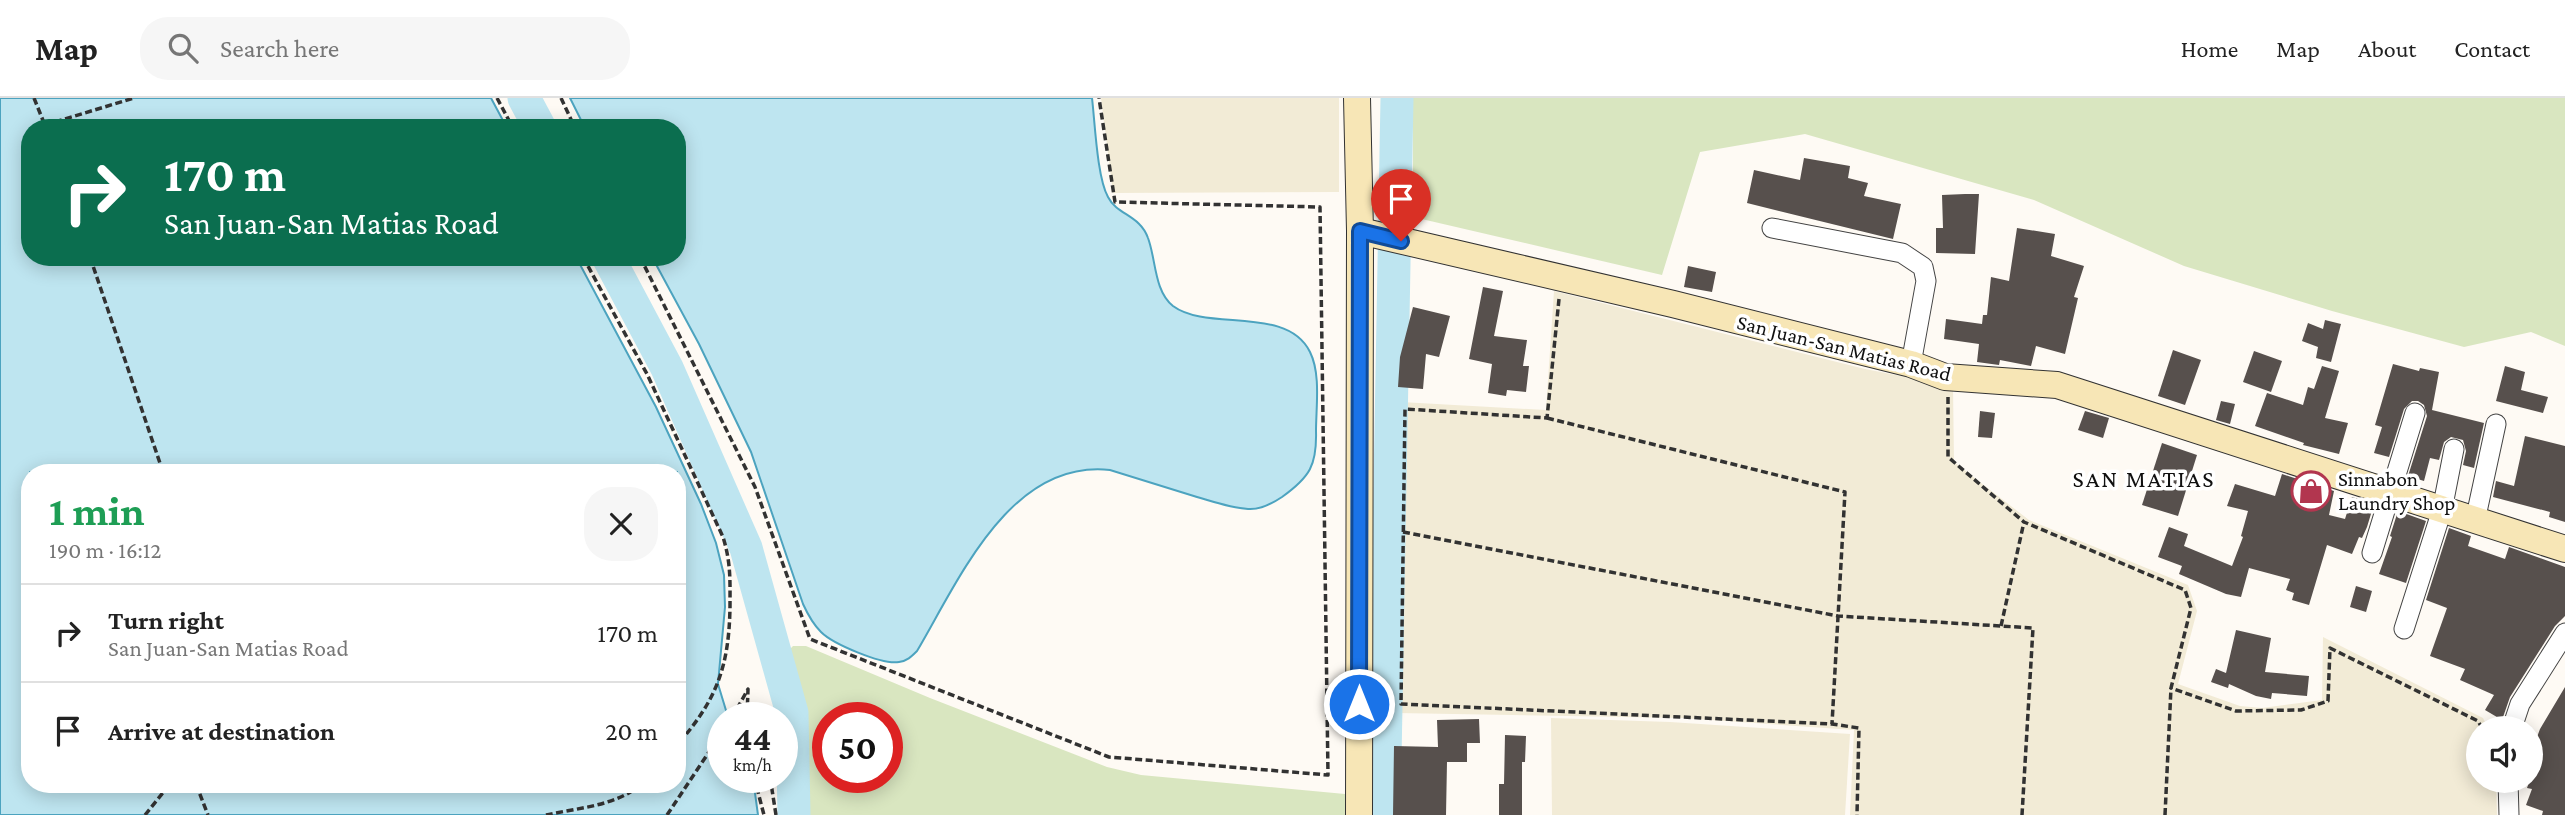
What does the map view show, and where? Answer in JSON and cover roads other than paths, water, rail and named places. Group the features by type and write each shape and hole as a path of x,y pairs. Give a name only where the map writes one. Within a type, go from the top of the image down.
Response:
{"street":[{"path":"1357,98 1370,234 1359,815"},
{"path":"1772,228 1902,253 1923,267 1926,281 1910,364"},
{"name":"San Juan-San Matias Road","path":"1370,234 1672,304 1910,364 1945,377 2057,385 2565,549"},
{"path":"2372,553 2415,413"},
{"path":"2475,521 2496,424"},
{"path":"2404,629 2442,510 2454,449"},
{"path":"2516,716 2520,705 2565,633"},
{"path":"2508,793 2509,815"}],"water":[{"path":"0,98 491,98 502,119 21,119 21,266 581,266 656,407 682,464 21,464 21,793 686,793 686,472 716,543 724,575 725,607 718,684 723,702 707,702 707,793 755,793 758,815 0,815"},
{"path":"570,98 1092,98 1104,188 1112,203 1144,230 1151,246 1159,283 1167,300 1188,314 1266,324 1284,329 1299,338 1310,352 1316,370 1317,391 1316,443 1310,469 1299,483 1282,497 1266,506 1253,509 1222,504 1110,470 1075,472 1044,484 1016,504 992,530 970,560 911,657 891,662 846,648 821,632 803,604 751,452 699,344 657,266 686,266 686,119 580,119"}],"waterway":[{"path":"524,98 535,119"},
{"path":"1384,815 1397,98"},
{"path":"613,266 667,368 746,548 792,713 794,815"}],"place":[{"name":"Sinnabon Laundry Shop","path":"2311,491"}],"district":[{"name":"SAN MATIAS","path":"2144,479"}]}
